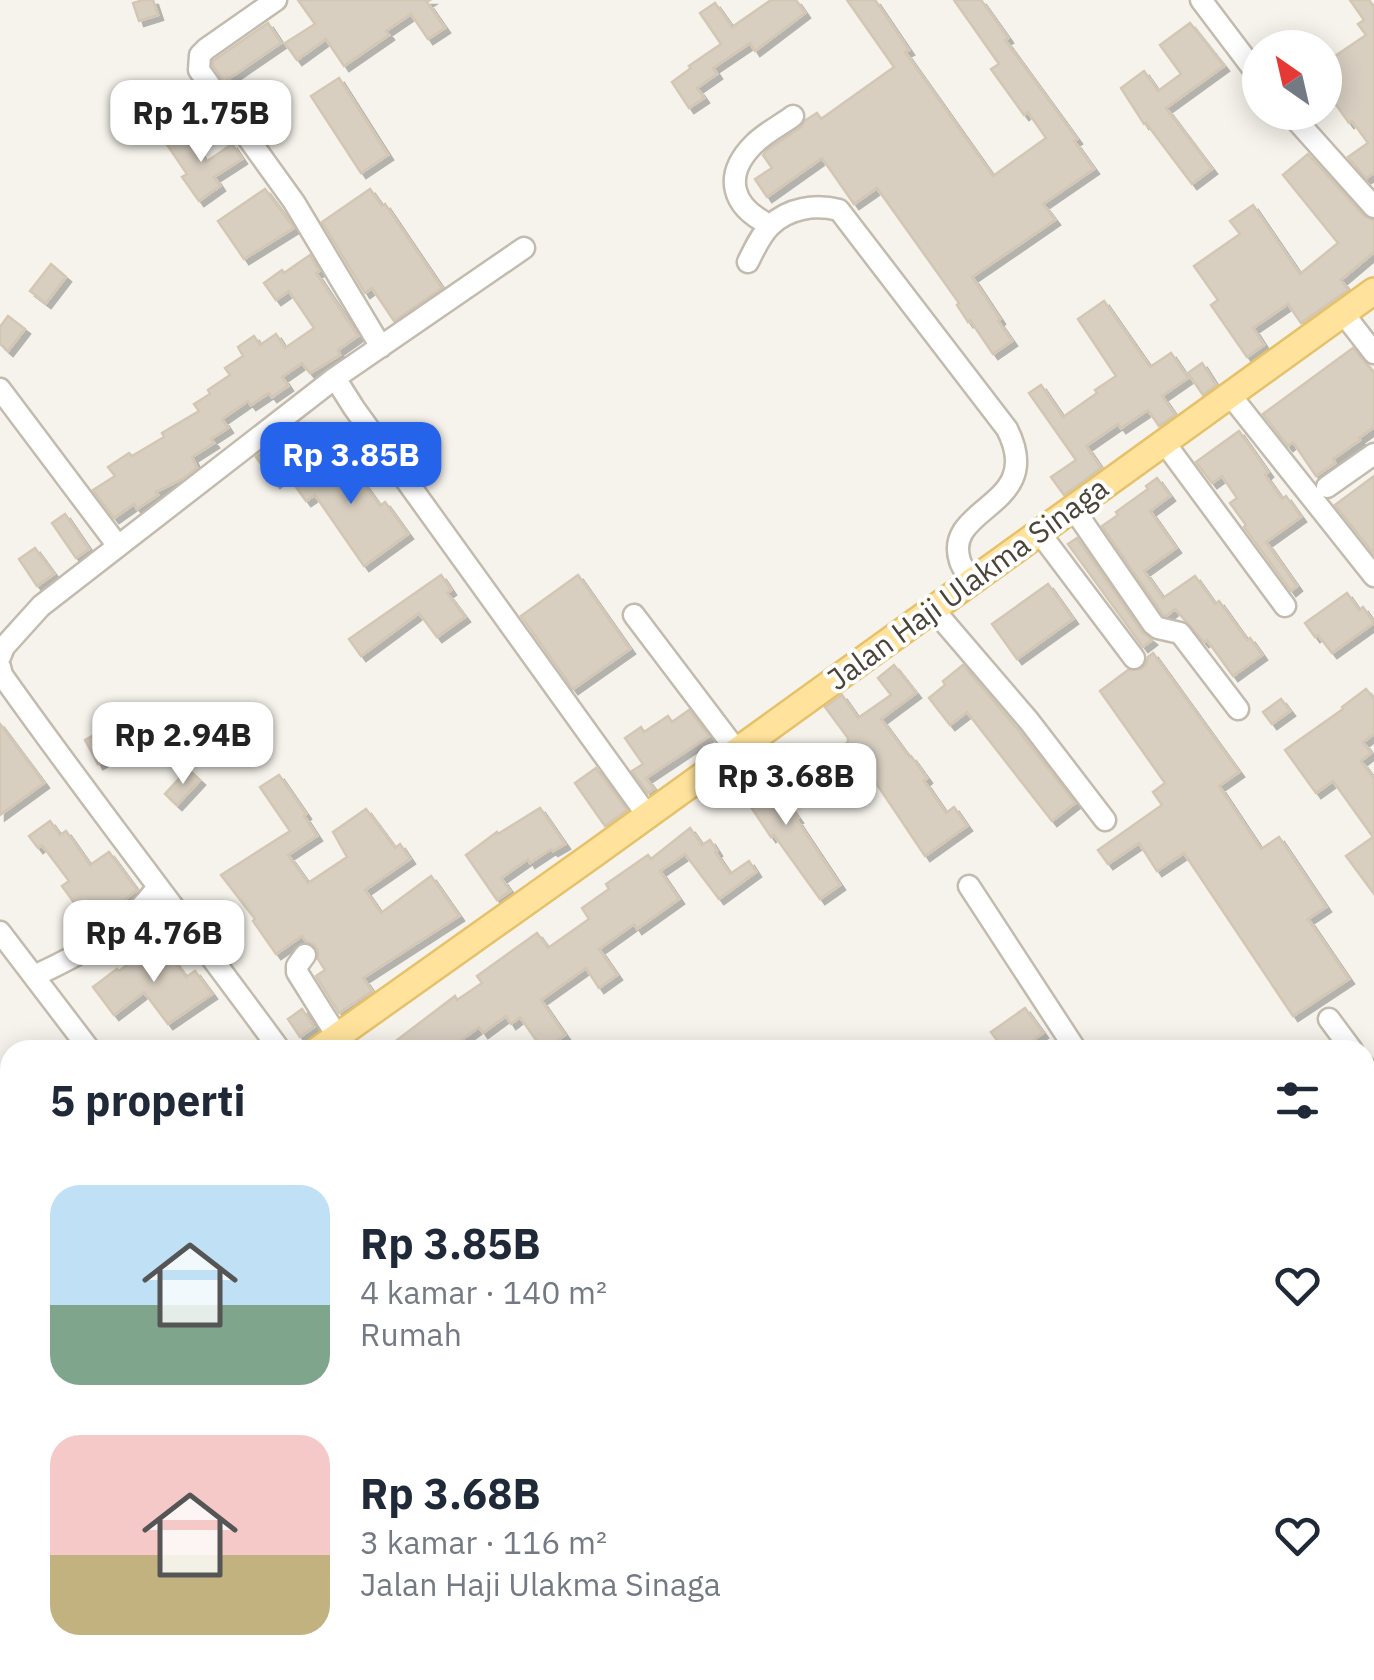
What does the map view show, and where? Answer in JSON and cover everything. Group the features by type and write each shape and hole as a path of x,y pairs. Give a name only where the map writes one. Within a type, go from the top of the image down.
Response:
{"main road":[{"name":"Jalan Haji Ulakma Sinaga","path":"331,1040 1374,291"}],"street":[{"path":"276,0 206,49 198,62 199,70 294,202 382,346"},
{"path":"1201,0 1242,54"},
{"path":"770,226 742,207 734,188 736,172 755,143 794,116"},
{"path":"1305,130 1374,207"},
{"path":"748,262 770,226 804,208 839,210 1007,429 1018,461 1014,479 964,529 958,549 960,563 972,581"},
{"path":"0,657 4,647 41,606 335,378 524,248"},
{"path":"1344,313 1374,353"},
{"path":"335,378 647,815"},
{"path":"0,388 118,546"},
{"path":"1230,396 1374,576"},
{"path":"1164,442 1285,606"},
{"path":"1327,487 1374,454"},
{"path":"1073,508 1154,624 1180,633 1238,709"},
{"path":"1039,532 1134,658"},
{"path":"933,609 1029,721 1105,820"},
{"path":"634,615 736,751"},
{"path":"0,666 20,699 273,1040"},
{"path":"968,886 1069,1040"},
{"path":"34,976 78,955 113,932 142,908 158,887"},
{"path":"0,932 82,1040"},
{"path":"304,956 297,972 326,1040"},
{"path":"1329,1018 1345,1040"}],"building":[{"path":"153,0 158,15 139,21 133,3"},
{"path":"298,0 430,0 427,2 445,28 428,39 411,14 386,31 389,35 344,66 326,39 297,60 285,43 315,24"},
{"path":"771,0 796,0 805,13 755,51 750,43 713,68 717,74 697,88 704,98 689,108 672,82 721,44 700,13 715,3 732,27"},
{"path":"847,0 875,0 909,50 905,52 993,176 1046,138 991,69 999,64 954,0 981,0 1094,169 1043,204 1055,220 972,277 1012,341 993,354 877,188 854,204 822,158 767,197 755,179 772,168 763,155 767,150 806,120 817,113 821,119 894,67"},
{"path":"1350,0 1369,0 1374,7 1374,173 1366,178 1348,157 1368,143 1342,113 1342,51 1366,35 1358,24 1364,20"},
{"path":"268,23 281,43 224,82 213,61"},
{"path":"1190,23 1224,66 1166,108 1212,169 1192,184 1121,88 1144,71 1158,91 1181,74 1160,45"},
{"path":"339,78 388,155 361,173 311,96"},
{"path":"153,92 167,114 148,127 133,106"},
{"path":"185,131 206,162 232,144 242,159 214,177 220,186 199,201 166,143"},
{"path":"1308,154 1364,216 1374,220 1374,252 1341,280 1348,290 1301,323 1288,304 1253,328 1264,345 1247,357 1211,305 1218,300 1194,266 1240,234 1230,221 1253,205 1300,274 1338,243 1283,175"},
{"path":"265,189 294,228 244,259 218,221"},
{"path":"370,189 382,206 385,204 442,288 394,321 372,288 365,293 322,222"},
{"path":"310,255 319,271 316,273 358,336 338,350 340,355 310,373 302,363 282,377 288,386 272,397 269,393 251,405 248,401 222,419 228,428 192,457 197,468 156,492 158,495 137,509 134,504 114,518 93,490 115,476 108,467 164,437 162,433 199,411 194,404 230,375 225,368 243,356 238,347 254,336 260,345 276,334 285,348 314,328 289,291 276,300 264,283"},
{"path":"51,264 66,277 46,303 30,291"},
{"path":"1104,301 1150,367 1171,353 1188,378 1162,396 1175,415 1159,426 1148,410 1086,446 1101,468 1064,495 1051,477 1076,460 1029,393 1041,385 1063,417 1116,376 1078,319"},
{"path":"8,316 25,329 8,351 0,344 0,327"},
{"path":"1353,348 1374,373 1374,427 1316,476 1293,442 1288,446 1263,414"},
{"path":"1202,363 1216,385 1203,395 1188,373"},
{"path":"1239,431 1282,499 1286,496 1301,517 1266,542 1297,586 1291,591 1244,527 1230,503 1237,498 1222,476 1212,483 1196,462"},
{"path":"274,445 292,470 275,483 256,457"},
{"path":"335,449 380,506 385,502 408,534 364,566 315,495 306,501 291,480"},
{"path":"1374,476 1374,554 1335,505"},
{"path":"1157,478 1170,496 1150,511 1176,548 1144,571 1163,598 1195,576 1215,604 1219,601 1262,655 1233,676 1207,640 1204,642 1175,609 1163,615 1102,526"},
{"path":"65,514 89,549 76,558 52,523"},
{"path":"1077,538 1142,632 1152,640 1143,647 1068,544"},
{"path":"35,548 54,574 37,586 19,559"},
{"path":"441,575 451,590 447,593 465,617 437,637 419,613 361,656 349,639"},
{"path":"578,575 630,649 573,689 521,616"},
{"path":"1048,584 1073,619 1017,659 992,624"},
{"path":"1347,593 1374,623 1332,653 1305,623"},
{"path":"1153,653 1239,772 1219,786 1261,849 1279,837 1326,907 1308,919 1349,979 1293,1016 1184,853 1157,871 1139,843 1108,864 1098,850 1162,805 1153,792 1165,783 1100,691 1128,670 1141,669"},
{"path":"894,665 916,693 881,719 927,778 924,781 946,813 954,807 967,826 925,856 858,756 837,772 826,757 848,742 848,738 825,707 842,695 858,718 891,695 878,678"},
{"path":"963,665 1075,803 1052,821 967,712 950,725 929,698"},
{"path":"1366,689 1374,699 1374,734 1363,742 1371,753 1361,761 1374,779 1374,894 1346,856 1373,837 1333,781 1316,793 1285,750"},
{"path":"1281,699 1290,711 1272,724 1263,712"},
{"path":"689,710 709,736 646,778 654,789 648,793 632,771 643,764 625,738 641,727 644,732 668,716 672,722"},
{"path":"124,719 137,743 98,764 85,740"},
{"path":"0,724 44,783 0,815"},
{"path":"763,763 840,885 820,899 735,783"},
{"path":"596,768 627,810 605,826 575,783"},
{"path":"188,769 200,780 177,805 165,794"},
{"path":"279,775 317,836 288,855 308,883 347,857 333,832 366,809 395,848 400,844 410,859 365,890 381,913 431,876 459,916 363,978 372,991 339,1013 316,976 325,970 314,945 302,936 276,954 221,875 290,831 260,787"},
{"path":"540,808 565,844 530,863 528,859 501,878 510,891 497,900 466,855"},
{"path":"50,821 60,835 66,831 90,865 109,852 137,890 91,926 62,886 69,881 42,845 38,848 29,836"},
{"path":"690,828 702,845 710,840 730,874 749,861 756,872 719,899 685,854 660,871 679,899 637,929 634,924 599,949 617,975 599,988 586,968 541,1000 565,1035 558,1040 536,1040 520,1017 511,1024 506,1016 483,1033 479,1027 461,1040 397,1040 455,996 457,1000 482,983 477,976 537,933 548,948 589,919 582,908 609,889 606,884 648,855 651,859"},
{"path":"159,941 186,977 195,971 212,994 168,1024 144,992 114,1015 93,987"},
{"path":"1025,1008 1043,1033 1033,1040 997,1040 991,1032"},
{"path":"302,1009 314,1027 300,1037 288,1019"}]}
